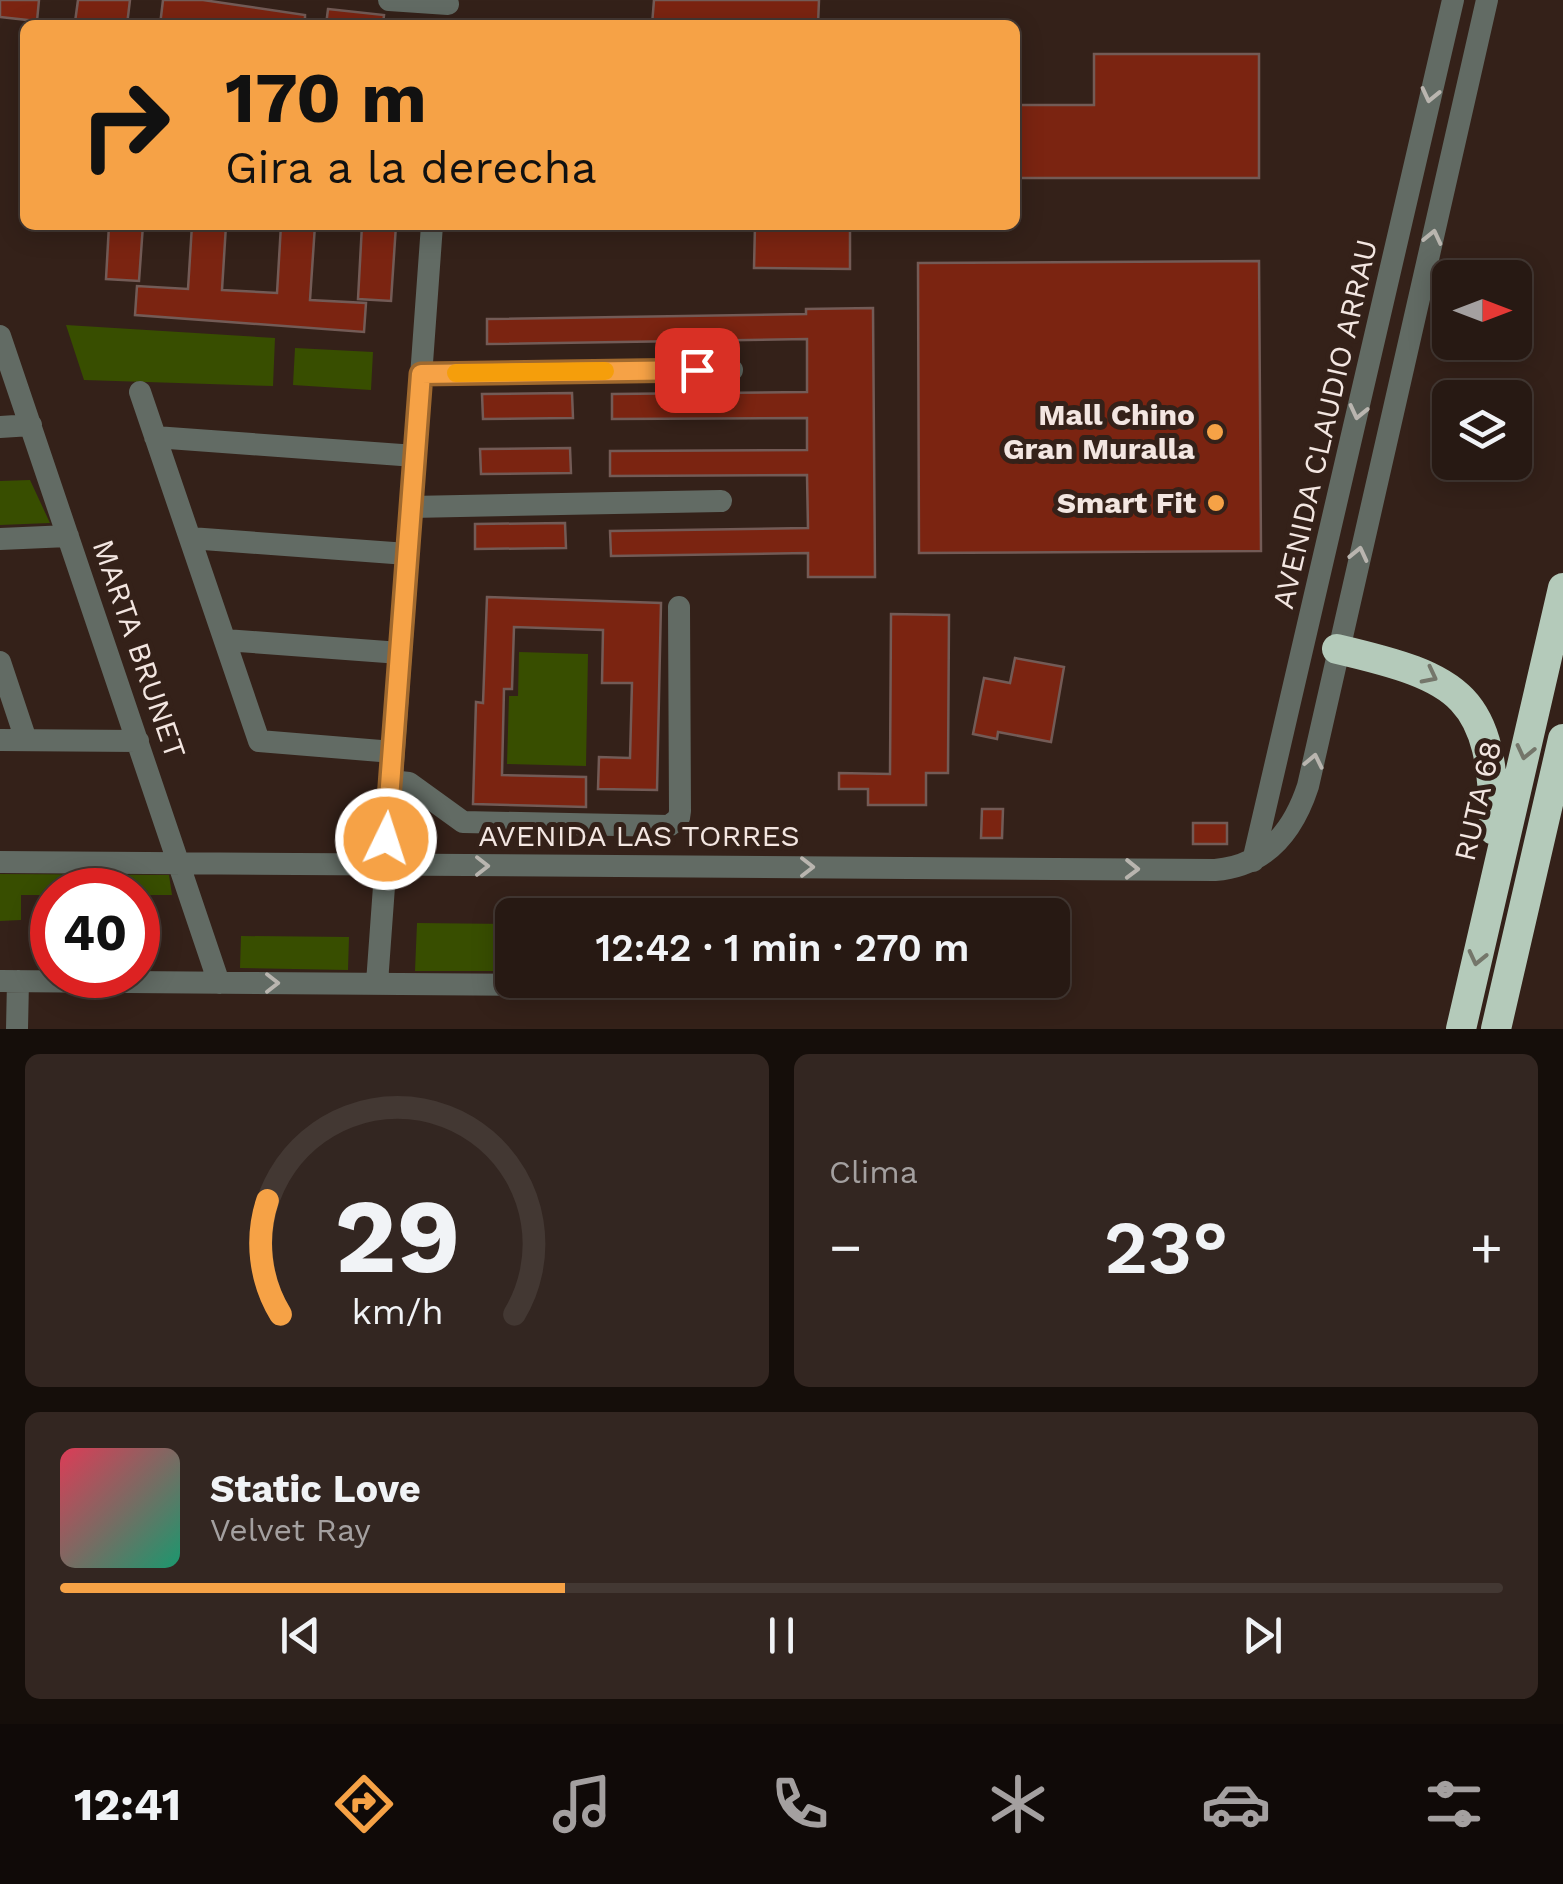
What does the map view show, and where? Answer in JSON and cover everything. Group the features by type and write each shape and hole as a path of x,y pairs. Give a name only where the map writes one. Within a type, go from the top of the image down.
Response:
{"highway":[{"name":"RUTA 68","path":"1461,1029 1563,588"},
{"path":"1337,648 1426,672 1454,690 1475,715 1487,741 1494,778 1494,887"},
{"path":"1496,1029 1563,739"}],"street":[{"path":"389,0 448,10"},
{"name":"AVENIDA CLAUDIO ARRAU","path":"1263,854 1309,633 1453,0"},
{"name":"AVENIDA CLAUDIO ARRAU","path":"1263,854 1297,815 1308,786 1488,0"},
{"path":"377,983 432,230"},
{"name":"MARTA BRUNET","path":"0,336 219,983"},
{"path":"421,374 732,370"},
{"path":"140,392 259,741 393,752"},
{"path":"0,426 30,425"},
{"path":"155,437 414,456"},
{"path":"411,507 721,501"},
{"path":"0,538 68,536"},
{"path":"190,538 407,554"},
{"path":"390,781 409,783 463,822 670,826 679,818 680,810 679,607"},
{"path":"1309,633 1337,648"},
{"path":"225,640 400,654"},
{"path":"0,662 26,740"},
{"path":"0,740 138,741"},
{"name":"AVENIDA LAS TORRES","path":"0,862 1215,870 1263,854"},
{"path":"18,1029 9,981 495,984"}],"green space":[{"path":"66,325 275,338 273,386 84,380"},
{"path":"295,348 373,352 371,390 293,385"},
{"path":"30,480 50,523 0,525 0,481"},
{"path":"519,652 588,654 586,766 507,764 509,696 518,696"},
{"path":"0,874 30,874 30,895 21,895 21,920 0,921"},
{"path":"160,875 169,875 172,895 160,895"},
{"path":"417,923 495,924 495,971 415,971"},
{"path":"241,936 349,937 348,970 240,968"}],"building":[{"path":"0,0 39,0 37,20 0,17"},
{"path":"78,0 130,0 128,20 75,20"},
{"path":"163,0 203,0 305,15 305,20 161,20"},
{"path":"654,0 819,0 818,20 652,20"},
{"path":"328,9 384,15 384,20 327,20"},
{"path":"1094,54 1259,54 1259,178 1020,178 1020,105 1094,105"},
{"path":"109,230 143,230 139,281 106,279"},
{"path":"192,230 226,230 222,290 277,293 281,230 315,230 310,300 366,303 364,332 135,315 137,286 188,289"},
{"path":"362,230 396,230 391,301 358,299"},
{"path":"755,230 850,230 850,269 754,268"},
{"path":"1259,261 1261,551 919,553 918,263"},
{"path":"873,308 875,577 808,577 808,553 611,556 610,531 808,528 807,475 610,476 610,451 807,450 807,418 612,419 612,394 807,392 807,339 487,344 487,319 806,314 806,309"},
{"path":"572,393 573,418 483,419 482,394"},
{"path":"570,448 571,473 481,474 480,449"},
{"path":"565,523 566,548 475,549 475,524"},
{"path":"487,597 661,603 657,790 598,789 599,757 630,758 632,683 602,683 603,630 514,627 512,689 504,689 502,775 586,777 586,807 473,804 476,702 483,703"},
{"path":"891,614 949,615 948,773 926,773 926,805 868,805 868,789 839,789 839,773 890,774"},
{"path":"1015,658 1064,667 1051,742 998,732 997,739 973,734 984,678 1010,683"},
{"path":"982,809 1003,809 1002,838 981,838"},
{"path":"1193,823 1227,823 1227,844 1193,844"}],"slow traffic":[{"path":"456,373 605,371"}],"place":[{"name":"Mall Chino Gran Muralla","path":"1215,432"},
{"name":"Smart Fit","path":"1216,503"}],"route":[{"path":"386,839 421,374 697,370"}]}
